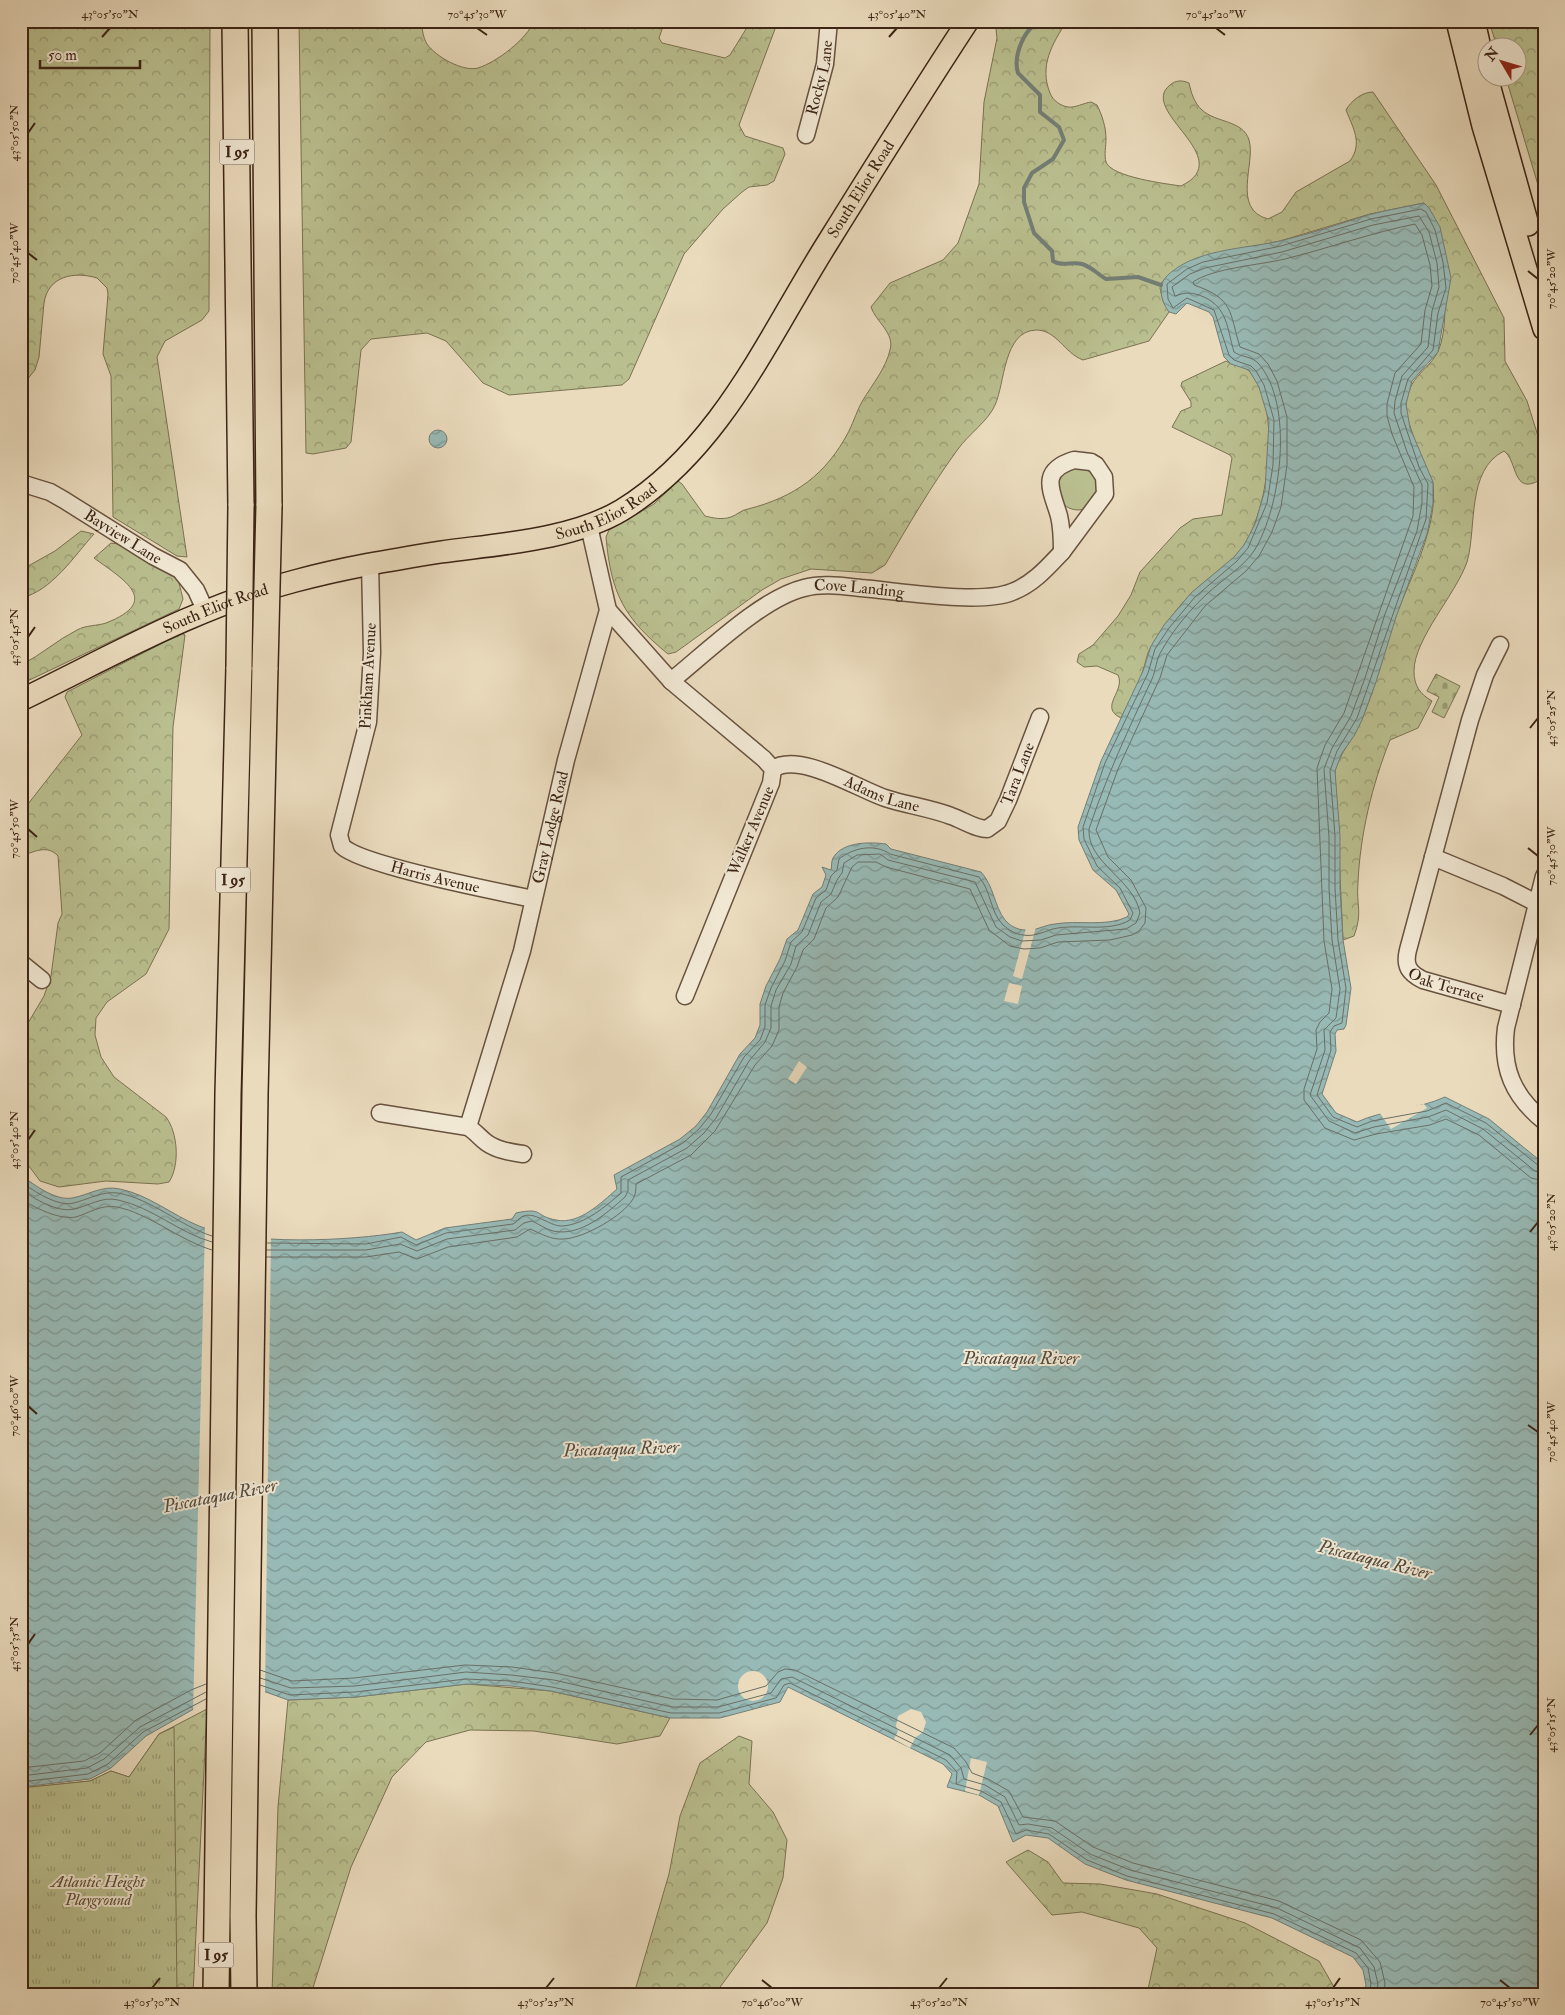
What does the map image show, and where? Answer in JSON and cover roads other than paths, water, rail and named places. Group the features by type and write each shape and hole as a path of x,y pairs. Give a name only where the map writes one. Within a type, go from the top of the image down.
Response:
{"highway":[{"name":"I 95","path":"216,1994 228,1123 241,506 235,21"},
{"name":"I 95","path":"244,1994 243,1916 255,1094 269,506 265,21"}],"main road":[{"name":"South Eliot Road","path":"21,700 243,596 370,563 513,542 589,526 623,509 668,476 689,455 722,416 828,240 968,21"},
{"path":"1457,21 1483,126 1544,329"},
{"path":"1474,21 1486,74 1544,278"}],"street":[{"name":"Rocky Lane","path":"806,135 826,64 829,21"},
{"name":"Cove Landing","path":"670,681 769,602 806,587 835,586 978,598 1003,595 1035,579 1062,552 1105,494 1104,477 1091,462 1074,460 1065,463 1057,468 1052,476 1051,496 1062,529 1062,552"},
{"name":"Bayview Lane","path":"21,483 50,492 153,556 180,570 196,590 206,612"},
{"name":"Gray Lodge Road","path":"468,1127 522,950 566,760 608,610 589,526"},
{"name":"Pinkham Avenue","path":"342,846 339,835 368,722 372,653 370,563"},
{"name":"Walker Avenue","path":"608,610 670,681 764,759 773,769 771,783 685,996"},
{"name":"Oak Terrace","path":"1500,645 1485,675 1474,706 1408,950 1408,968 1414,975 1437,986 1512,1005"},
{"name":"Tara Lane","path":"992,827 998,822 1008,800 1040,717"},
{"name":"Adams Lane","path":"773,769 786,763 798,765 833,776 884,798 950,816 982,829 992,827"},
{"name":"Harris Avenue","path":"342,846 356,855 410,870 533,899"},
{"path":"1433,857 1540,905"},
{"path":"1544,876 1540,905 1512,1005 1504,1042 1507,1073 1521,1099 1544,1121"},
{"path":"21,963 42,980"},
{"path":"380,1112 468,1127 476,1132 487,1144 499,1149 523,1154"}],"water":[{"name":"Piscataqua River","path":"1424,203 1440,227 1451,278 1438,352 1412,381 1406,404 1410,428 1433,482 1433,504 1427,534 1396,617 1376,682 1362,720 1342,753 1335,771 1340,836 1343,940 1351,988 1346,1025 1344,1029 1337,1030 1335,1034 1336,1051 1322,1094 1336,1113 1357,1122 1379,1114 1423,1105 1445,1097 1489,1119 1544,1164 1544,1994 1364,1994 1366,1985 1363,1970 1353,1957 1272,1918 1126,1880 1085,1864 1048,1838 1026,1835 1013,1842 998,1806 979,1795 947,1787 952,1774 943,1764 788,1687 780,1702 720,1718 670,1718 551,1691 511,1686 467,1684 356,1697 288,1700 252,1687 199,1706 146,1736 111,1768 90,1779 21,1787 21,1175 45,1191 59,1197 78,1197 107,1188 131,1192 151,1200 199,1226 243,1237 299,1240 355,1238 402,1232 416,1240 445,1228 512,1219 516,1213 525,1211 565,1221 589,1212 617,1189 614,1175 680,1139 696,1126 707,1112 740,1054 755,1038 760,1025 760,1004 766,986 780,959 787,939 798,930 813,894 822,887 826,875 822,867 831,870 833,858 843,848 865,843 886,844 891,849 981,872 989,883 998,909 1005,920 1012,926 1020,929 1033,930 1064,923 1110,922 1127,917 1129,914 1116,890 1093,870 1079,840 1078,827 1101,761 1143,671 1151,646 1164,625 1191,593 1234,557 1244,545 1255,524 1265,490 1269,421 1259,387 1249,370 1231,364 1224,357 1213,317 1209,312 1187,303 1176,314 1169,312 1164,304 1161,290 1163,281 1177,268 1204,255 1280,241 1368,215"},
{"path":"438,430 444,433 447,439 444,445 438,448 432,445 429,439 432,433"}],"waterway":[{"path":"1044,21 1031,28 1022,42 1017,58 1018,73 1040,95 1040,112 1059,127 1064,140 1053,159 1032,173 1024,188 1024,202 1034,233 1052,251 1053,261 1056,263 1082,264 1106,279 1138,277 1161,285"}],"park label":[{"name":"Atlantic Height Playground","path":"98,1891"}]}
